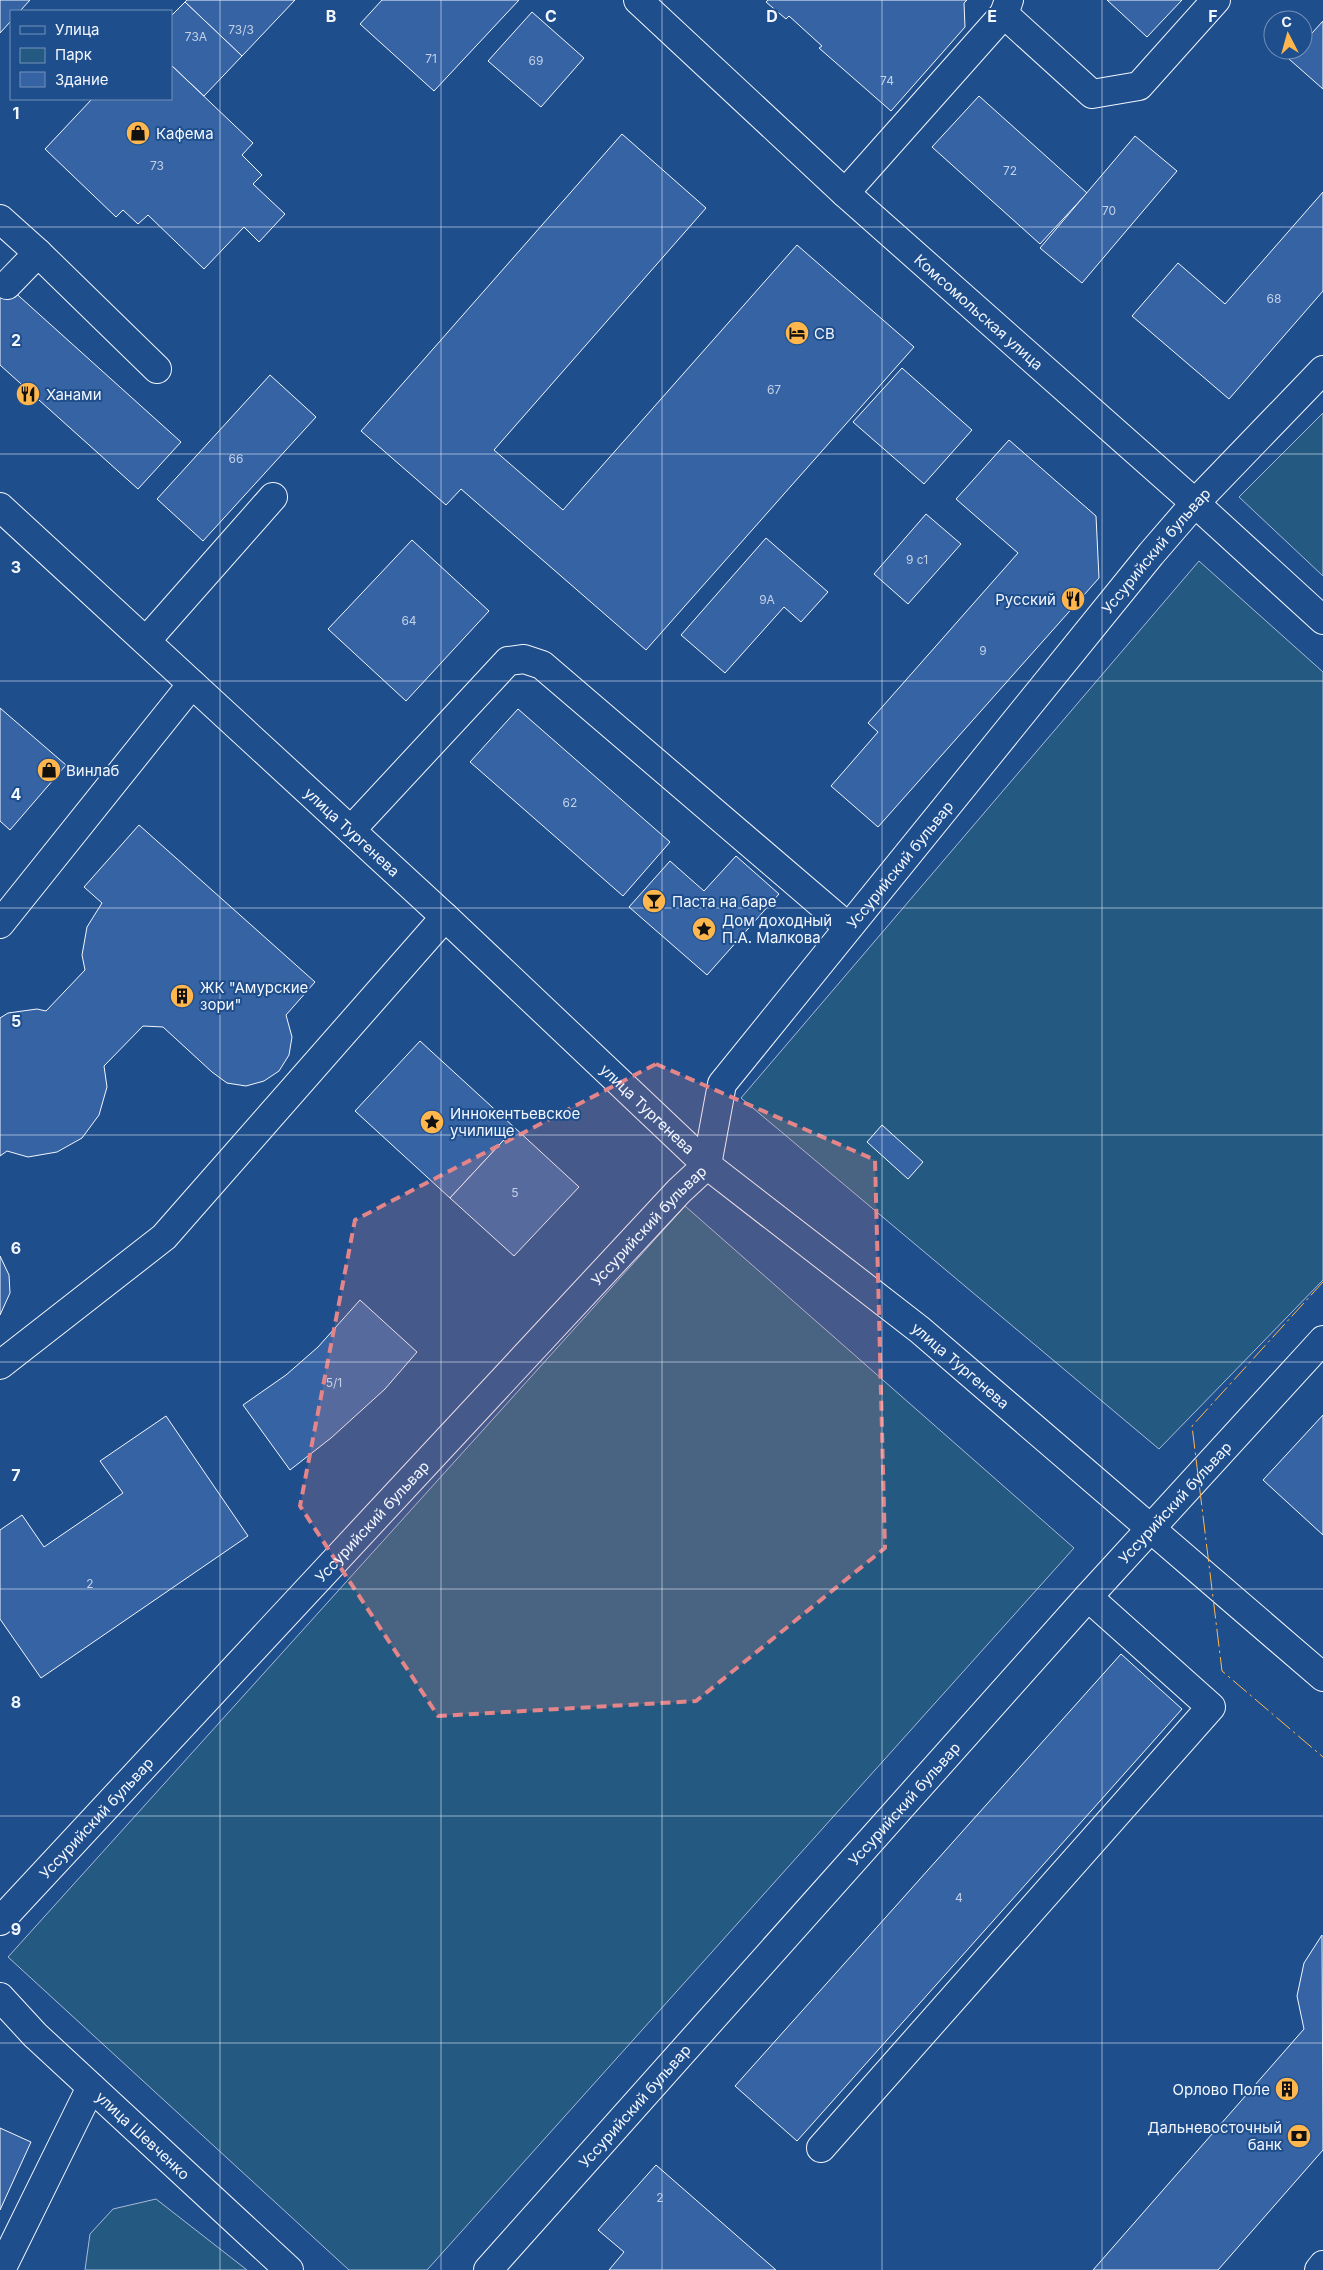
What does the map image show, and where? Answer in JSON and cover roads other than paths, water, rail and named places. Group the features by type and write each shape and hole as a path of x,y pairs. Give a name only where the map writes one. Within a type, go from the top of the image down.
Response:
{"street":[{"name":"Комсомольская улица","path":"638,0 846,193 1195,503 1323,620"},
{"path":"846,193 1006,7 1092,94 1140,86 1216,0"},
{"path":"0,220 38,253 157,369"},
{"path":"7,285 38,253"},
{"name":"Уссурийский бульвар","path":"0,1921 679,1191 707,1165 722,1084 1195,503 1323,370"},
{"path":"146,641 273,497"},
{"name":"улица Тургенева","path":"0,507 445,917 707,1165 920,1330 1323,1677"},
{"path":"351,830 508,661 524,660 542,665 848,928"},
{"path":"0,924 192,684"},
{"path":"0,1365 164,1237 445,917"},
{"name":"Уссурийский бульвар","path":"488,2270 1088,1597 1323,1340"},
{"path":"821,2148 1211,1708 1088,1597"},
{"name":"улица Шевченко","path":"0,1997 35,2035 289,2270"},
{"path":"1,2270 91,2087"},
{"path":"1319,2270 1323,2265"}],"place":[{"name":"Кафема","path":"138,133"},
{"name":"СВ","path":"797,333"},
{"name":"Ханами","path":"28,394"},
{"name":"Русский","path":"1073,599"},
{"name":"Винлаб","path":"49,770"},
{"name":"Паста на баре","path":"654,901"},
{"name":"Дом доходный П.А. Малкова","path":"704,929"},
{"name":"ЖК \"Амурские зори\"","path":"182,996"},
{"name":"Иннокентьевское училище","path":"432,1122"},
{"name":"Орлово Поле","path":"1287,2089"},
{"name":"Дальневосточный банк","path":"1299,2136"}]}
